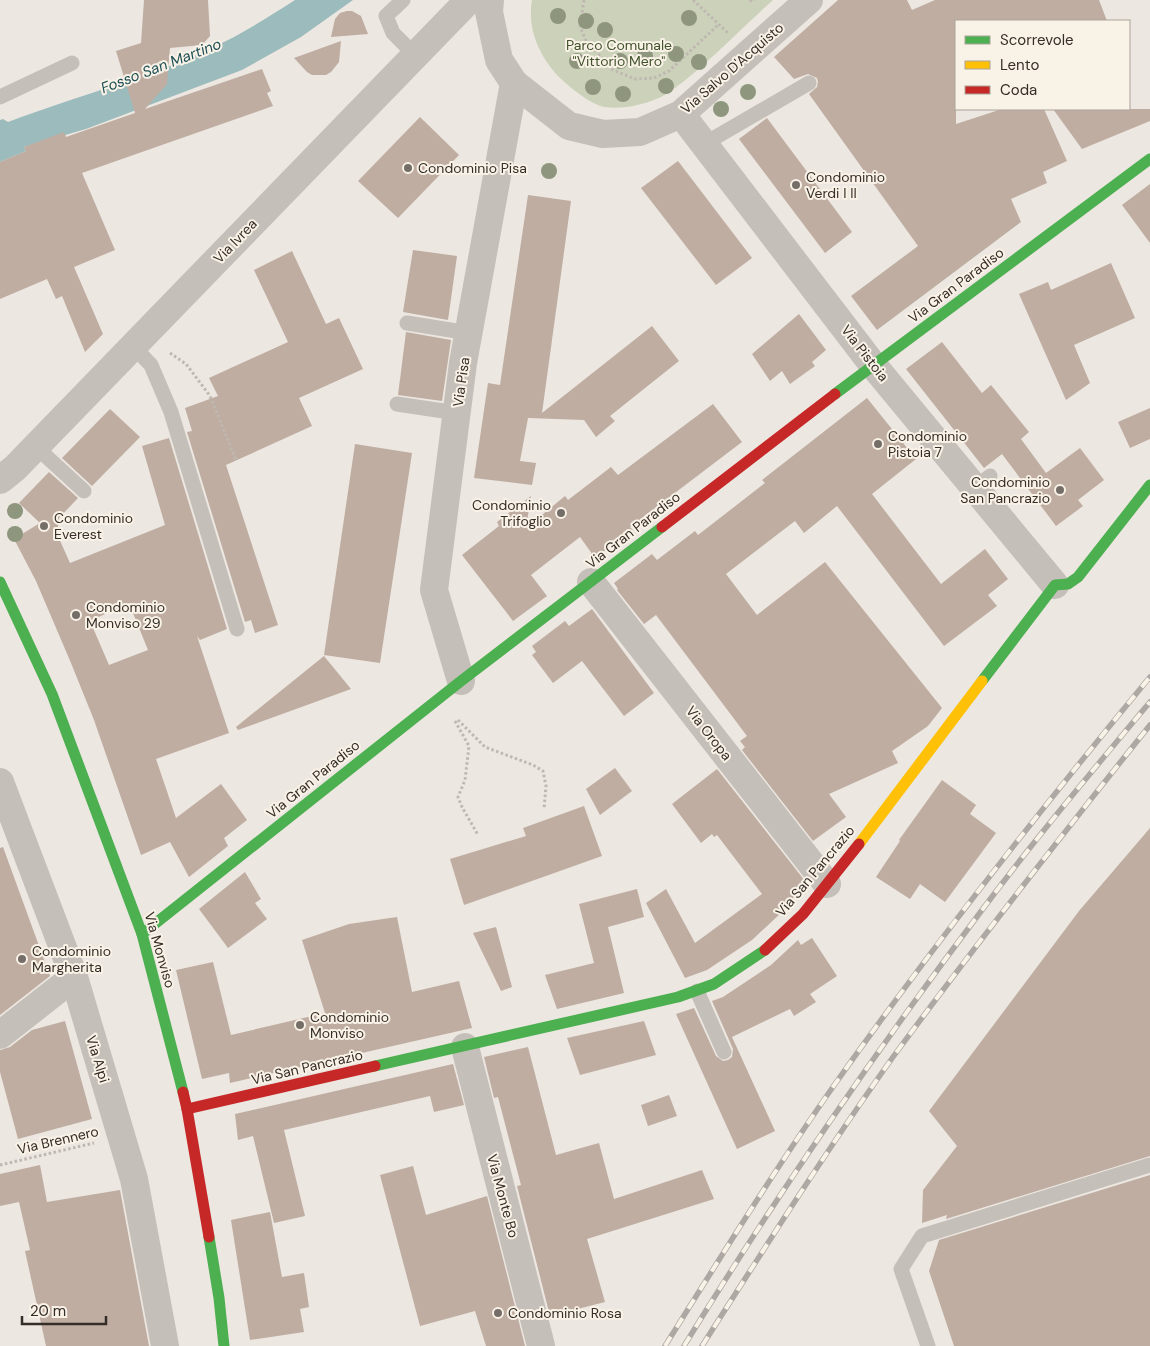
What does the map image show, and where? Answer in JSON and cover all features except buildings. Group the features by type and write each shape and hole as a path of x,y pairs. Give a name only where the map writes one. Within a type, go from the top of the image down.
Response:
{"street":[{"name":"Via Salvo D'Acquisto","path":"490,0 489,12 499,60 514,83 569,126 603,134 640,132 681,114 809,0"},
{"name":"Via Ivrea","path":"0,480 15,468 415,55 462,2"},
{"name":"Via Pisa","path":"461,681 434,590 469,333 514,83"},
{"name":"Via Pistoia","path":"681,114 873,365 982,482 1055,585"},
{"name":"Via Gran Paradiso","path":"142,934 461,681 873,365 1150,159"},
{"path":"1055,585 1068,584 1078,577 1150,485"},
{"name":"Via Monviso","path":"0,582 52,694 142,934 187,1109 219,1298 224,1346"},
{"name":"Via Oropa","path":"591,582 827,884"},
{"name":"Via San Pancrazio","path":"187,1109 678,997 714,984 762,952 803,914 1055,585"},
{"name":"Via Alpi","path":"0,782 74,977 134,1179 165,1346"},
{"path":"0,1035 74,977"},
{"name":"Via Monte Bo","path":"465,1046 541,1346"}],"lane":[{"path":"403,0 386,16 393,33 415,55"},
{"path":"0,96 72,63"},
{"path":"704,144 809,83"},
{"path":"407,323 469,333"},
{"path":"133,346 152,365 171,412 236,629"},
{"path":"397,404 457,413"},
{"path":"35,446 84,491"},
{"path":"697,990 724,1052"},
{"path":"928,1346 901,1270 922,1236 1150,1165"}],"path":[{"path":"584,0 580,26 585,39 613,70 635,79 654,78 669,70 718,25"},
{"path":"693,0 748,54"},
{"path":"164,348 186,364 210,396 236,460"},
{"path":"478,835 458,797 465,780 469,746 452,714 485,747 533,765 543,771 546,786 544,809"},
{"name":"Via Brennero","path":"0,1165 121,1136"}],"green space":[{"name":"Parco Comunale \"Vittorio Mero\"","path":"532,0 773,0 700,68 668,93 655,100 641,104 611,108 599,106 587,99 568,85 551,68 540,50 533,31 531,21"}],"water":[{"path":"295,0 353,0 301,37 242,70 86,129 24,147 26,151 0,162 0,120 3,119 8,122 174,64 235,36"}],"railway":[{"path":"665,1346 791,1148 872,1032 989,878 1150,677"},
{"path":"684,1346 754,1234 865,1070 1023,857 1150,702"},
{"path":"702,1346 819,1164 893,1057 1020,890 1150,725"}],"traffic: fast":[{"path":"835,394 1150,159"},
{"path":"982,681 1055,585 1068,584 1078,577 1150,485"},
{"path":"142,934 461,681 662,527"},
{"path":"0,582 52,694 142,934 183,1092"},
{"path":"375,1066 678,997 714,984 765,950"},
{"path":"209,1237 219,1298 224,1346"}],"traffic: slow":[{"path":"859,844 982,681"}],"traffic: jam":[{"path":"662,527 835,394"},
{"path":"765,950 803,914 859,844"},
{"path":"187,1109 375,1066"},
{"path":"183,1092 209,1237"}],"place":[{"name":"Condominio Pisa","path":"408,168"},
{"name":"Condominio Verdi I II","path":"796,185"},
{"name":"Condominio Pistoia 7","path":"878,444"},
{"name":"Condominio San Pancrazio","path":"1060,490"},
{"name":"Condominio Trifoglio","path":"561,513"},
{"name":"Condominio Everest","path":"44,526"},
{"name":"Condominio Monviso 29","path":"76,615"},
{"name":"Condominio Margherita","path":"22,959"},
{"name":"Condominio Monviso","path":"300,1025"},
{"name":"Condominio Rosa","path":"498,1313"}],"water label":[{"name":"Fosso San Martino","path":"161,66"}]}
